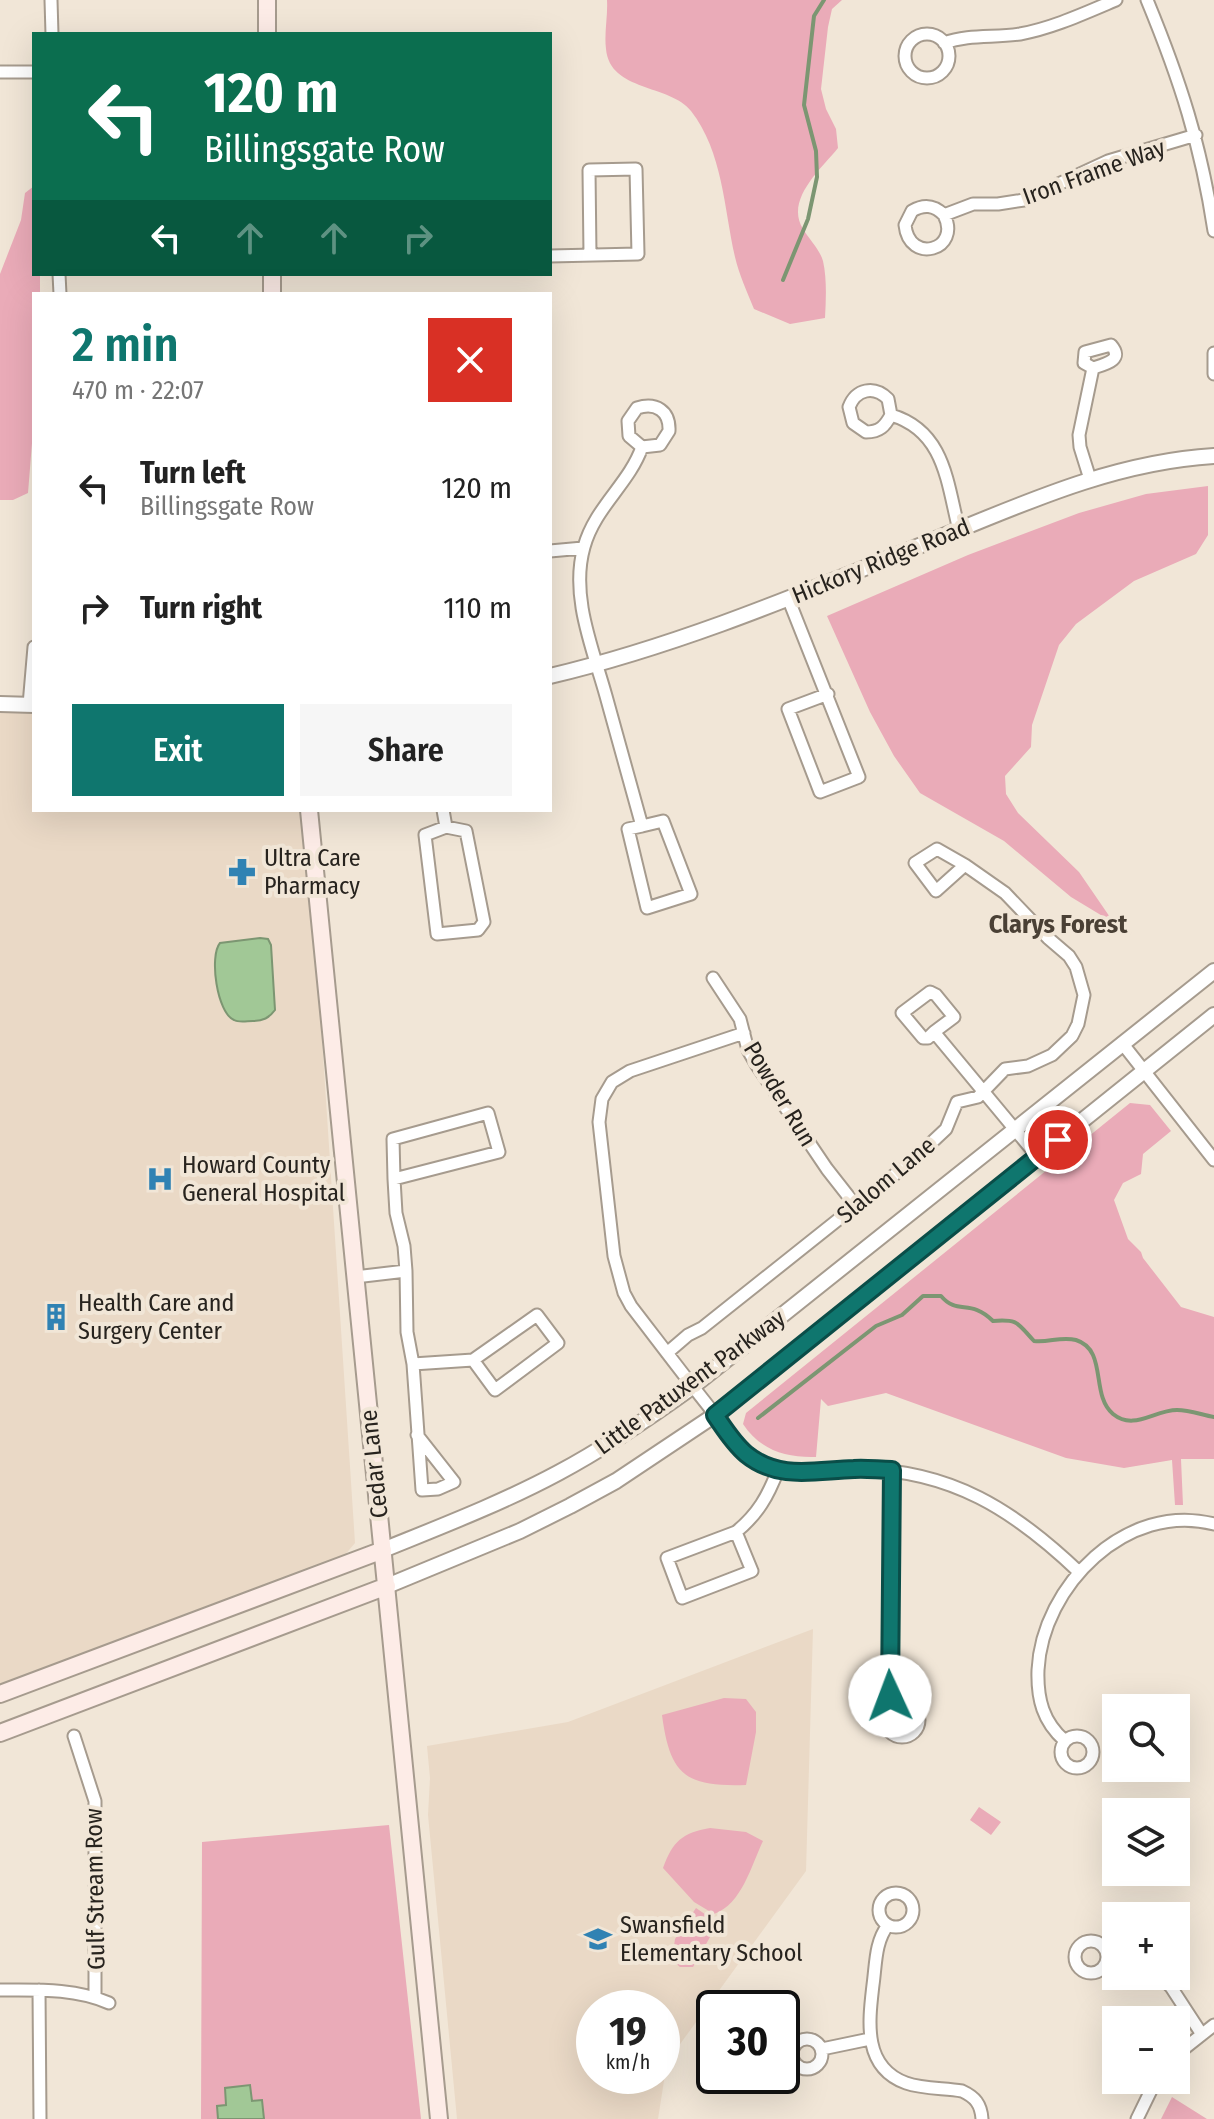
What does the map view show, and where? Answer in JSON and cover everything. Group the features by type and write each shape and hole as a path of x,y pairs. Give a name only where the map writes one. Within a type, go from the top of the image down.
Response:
{"main road":[{"path":"267,0 267,32"},
{"name":"Cedar Lane","path":"309,812 439,2119"},
{"name":"Little Patuxent Parkway","path":"0,1694 383,1550"},
{"name":"Little Patuxent Parkway","path":"0,1733 387,1586"}],"street":[{"path":"51,0 52,32"},
{"path":"944,43 957,38 1020,34 1116,0"},
{"path":"1147,0 1175,70 1196,135 1214,231"},
{"path":"0,72 32,72"},
{"name":"Iron Frame Way","path":"944,215 973,204 1024,200 1108,161 1196,135"},
{"path":"552,256 638,254 636,169 589,170 590,255"},
{"path":"1214,353 1214,374"},
{"path":"1090,479 1079,435 1093,368"},
{"path":"891,415 908,420 930,439 936,449 959,530"},
{"path":"642,447 628,476 602,508 583,548 580,599 642,826"},
{"name":"Hickory Ridge Road","path":"552,676 660,645 1090,479 1176,458 1214,456"},
{"path":"552,551 583,548"},
{"path":"788,598 828,694 859,777 820,792 788,709 828,694"},
{"path":"0,704 32,705"},
{"path":"443,812 446,827"},
{"path":"663,821 691,894 647,908 628,829 642,826 663,821"},
{"path":"446,827 466,831 484,922 478,930 437,934 425,835 446,827"},
{"name":"Slalom Lane","path":"667,1353 856,1206 946,1129 957,1102 978,1097 999,1072 1040,1062 1063,1046 1078,1024 1084,995 1076,967 1069,956 1005,893 965,865"},
{"name":"Little Patuxent Parkway","path":"383,1550 456,1521 557,1474 640,1424 692,1387 1214,971"},
{"name":"Powder Run","path":"713,978 733,1007 756,1064 827,1169 856,1206"},
{"path":"930,992 954,1017 934,1032 923,1038 902,1013 930,992"},
{"name":"Little Patuxent Parkway","path":"387,1586 520,1531 570,1506 616,1481 715,1415 1214,1015"},
{"path":"934,1032 1037,1156"},
{"path":"744,1033 630,1071 612,1082 602,1099 599,1122 614,1256 618,1276 631,1306 737,1445 762,1465 808,1473 892,1470 939,1480 986,1499 1034,1531 1079,1572"},
{"path":"1122,1043 1214,1160"},
{"path":"394,1179 499,1152 488,1113 393,1139 394,1179 396,1213 404,1246 409,1306 407,1332 413,1364 417,1435 422,1490 438,1489 454,1482 417,1435"},
{"path":"355,1277 406,1271"},
{"path":"413,1364 473,1360 537,1315 558,1343 495,1390 473,1360"},
{"path":"736,1532 752,1571 682,1598 667,1558 736,1532 764,1502 778,1470"},
{"path":"892,1470 889,1683 894,1705"},
{"path":"1065,1741 1045,1718 1038,1681 1039,1658 1042,1637 1052,1613 1079,1572 1109,1545 1150,1526 1187,1520 1214,1524"},
{"name":"Gulf Stream Row","path":"74,1736 95,1801 95,1997"},
{"path":"888,1925 878,1944 868,2028 881,2063 898,2079 962,2091 976,2100 982,2119"},
{"path":"0,1990 39,1990 95,1997 109,2003"},
{"path":"39,1990 40,2119"},
{"path":"1173,1990 1201,2033"},
{"path":"1190,2043 1214,2025"},
{"path":"822,2049 870,2039"},
{"path":"1137,2119 1149,2094"}],"shaded area":[{"path":"607,0 842,0 832,9 821,89 836,129 838,148 807,186 798,207 803,229 823,261 825,318 790,324 754,309 735,257 721,181 702,127 681,102 629,80 610,63 606,49"},
{"path":"32,188 32,276 40,276 40,292 32,292 32,443 28,493 13,500 0,500 0,274 21,220 25,193"},
{"path":"1208,486 1208,535 1196,554 1134,581 1076,624 1059,645 1032,725 1031,747 1005,776 1006,794 1018,813 1079,872 1114,923 1071,897 1004,841 920,793 894,756 870,712 827,616 968,555 1079,513 1146,494"},
{"name":"Howard County General Hospital","path":"0,702 32,703 32,812 307,812 355,1543 344,1556 0,1686"},
{"path":"268,939 271,945 275,1010 263,1020 236,1021 228,1015 219,996 215,971 217,950 220,943"},
{"path":"1130,1103 1150,1105 1171,1131 1143,1154 1141,1174 1123,1183 1114,1200 1128,1239 1181,1307 1214,1317 1214,1459 1181,1459 1183,1505 1175,1505 1172,1460 1124,1468 1066,1458 886,1393 828,1406 821,1399 816,1457 775,1451 750,1433 743,1424 746,1413"},
{"name":"Swansfield Elementary School","path":"813,1629 806,1871 719,1990 696,1990 696,2022 680,2044 680,1990 576,1990 576,2094 662,2094 658,2119 457,2119 428,1815 430,1778 427,1746 568,1722"},
{"path":"724,1698 746,1699 756,1712 756,1732 746,1785 695,1780 676,1764 665,1735 662,1715"},
{"path":"979,1807 1001,1822 991,1835 970,1820"},
{"path":"389,1825 421,2119 201,2119 202,1842"},
{"path":"710,1828 746,1832 763,1841 739,1893 724,1909 714,1914 694,1902 663,1868 680,1840"},
{"path":"696,1908 718,1923 693,1967 680,1967 672,1960 675,1939"},
{"path":"250,2085 252,2101 262,2100 264,2119 218,2119 217,2106 226,2105 225,2088"},
{"path":"1172,2097 1207,2119 1161,2119"}],"waterway":[{"path":"783,280 808,219 817,177 816,151 804,105 814,16 824,0"},
{"path":"758,1418 876,1326 902,1315 923,1296 941,1296 953,1305 978,1310 993,1321 1013,1322 1034,1341 1070,1339 1086,1345 1096,1363 1106,1406 1121,1419 1136,1420 1177,1410 1214,1417"}],"place":[{"name":"Ultra Care Pharmacy","path":"242,872"},
{"name":"Howard County General Hospital","path":"160,1179"},
{"name":"Health Care and Surgery Center","path":"56,1317"},
{"name":"Swansfield Elementary School","path":"598,1939"}],"district":[{"name":"Clarys Forest","path":"1058,924"}],"route":[{"path":"890,1696 892,1470 808,1473 778,1470 762,1465 748,1455 715,1415 1058,1140"}]}
